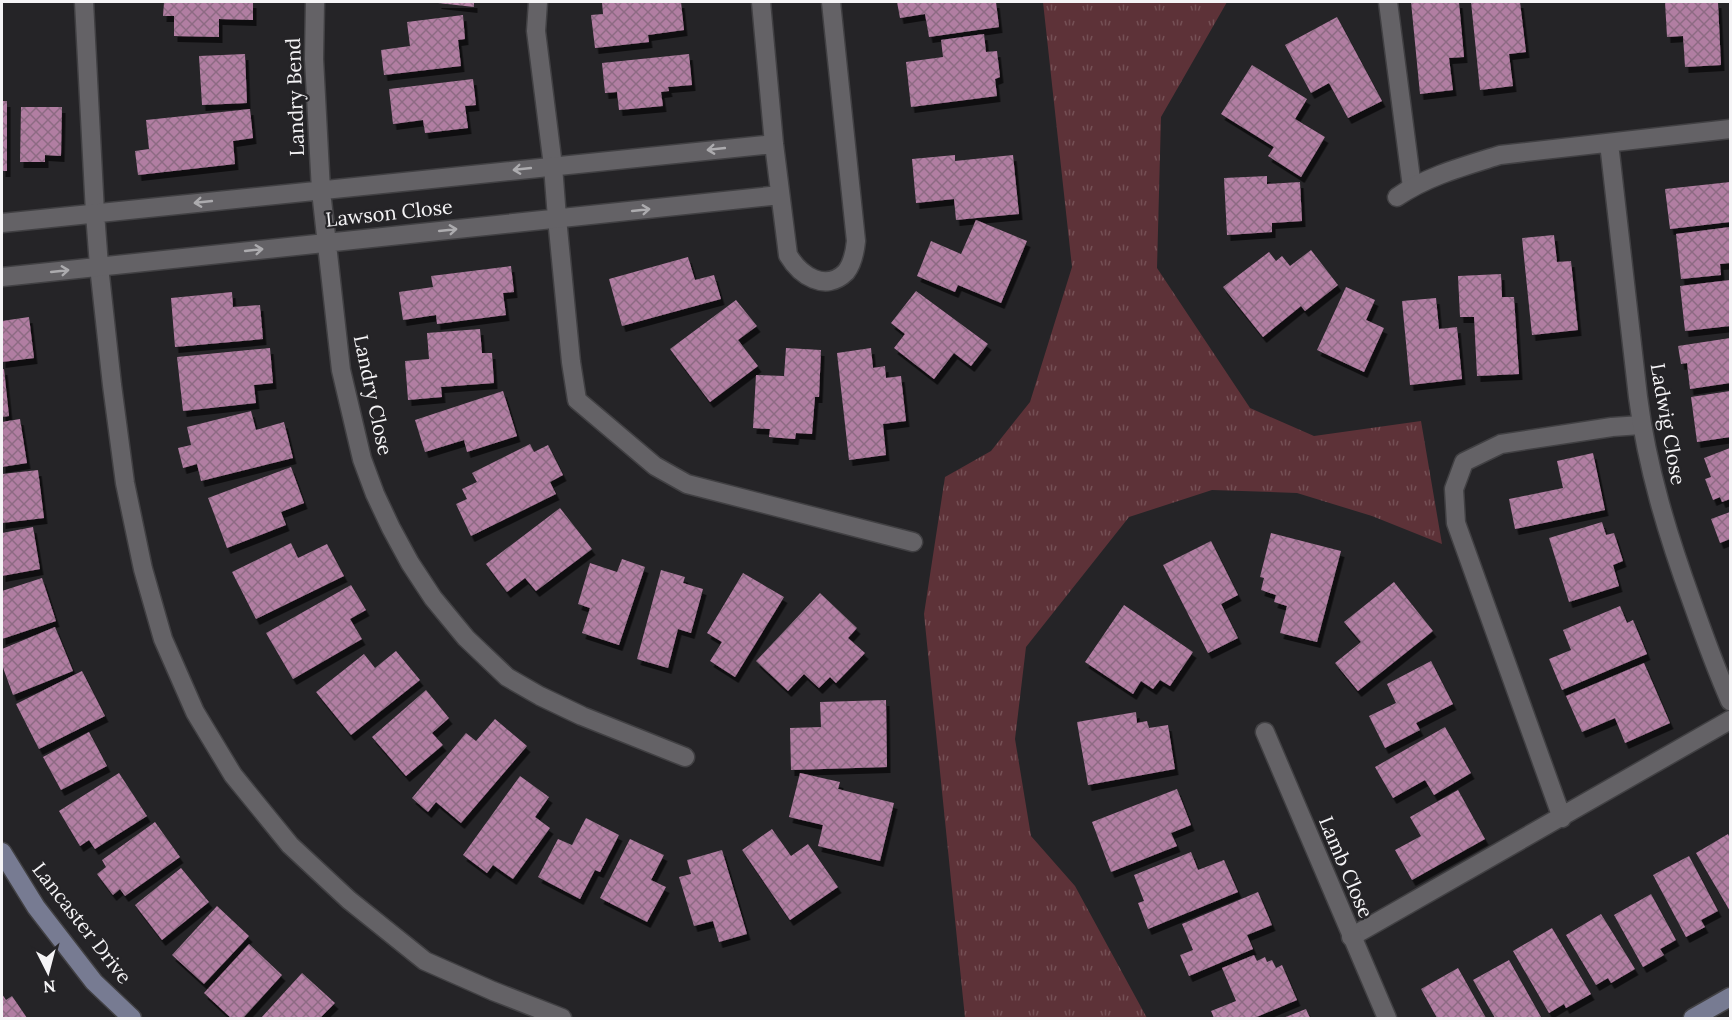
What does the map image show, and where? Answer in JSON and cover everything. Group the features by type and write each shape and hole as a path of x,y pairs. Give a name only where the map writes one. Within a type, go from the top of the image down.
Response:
{"street":[{"path":"74,2 84,2 99,266 110,374 125,483 142,569 163,639 195,712 233,776 290,845 349,900 425,961 493,992 562,1018"},
{"name":"Landry Bend","path":"315,2 314,59 321,191 327,242"},
{"path":"538,2 536,31 553,166 571,362 577,400 655,466 687,484 913,542"},
{"path":"760,2 788,255 795,267 805,275 820,281 833,280 846,271 854,257 856,241 831,2"},
{"path":"1388,2 1405,192 1472,164 1500,156 1731,129"},
{"name":"Ladwig Close","path":"1609,143 1641,425 1675,554 1710,652 1731,701"},
{"name":"Lawson Close","path":"2,223 774,144"},
{"name":"Lawson Close","path":"2,277 780,195"},
{"name":"Landry Close","path":"327,242 341,370 362,459 375,494 392,528 433,598 466,638 507,676 540,696 582,716 685,757"},
{"path":"1562,818 1456,523 1454,489 1464,462 1501,444 1612,427 1641,425"},
{"path":"1352,937 1731,720"},
{"name":"Lamb Close","path":"1266,732 1387,1018"},
{"name":"Lancaster Drive","path":"2,852 36,907 94,982 132,1018"},
{"path":"1694,1018 1731,997"}],"green space":[{"path":"1043,2 1227,2 1161,117 1157,268 1250,408 1314,436 1421,421 1442,544 1372,516 1297,493 1212,490 1129,517 1026,647 1015,739 1031,836 1075,886 1147,1018 965,1018 924,614 945,477 991,451 1030,402 1072,267"}],"building":[{"path":"164,2 253,2 253,20 219,19 219,37 174,36 174,16 163,16"},
{"path":"474,2 474,7 438,3"},
{"path":"602,2 681,2 684,30 648,35 649,42 595,48 591,15 603,14"},
{"path":"897,2 996,2 999,27 929,37 925,14 900,18"},
{"path":"1411,2 1459,2 1464,57 1449,58 1453,90 1420,94"},
{"path":"1471,2 1520,2 1526,52 1509,54 1513,86 1480,90"},
{"path":"1665,2 1718,2 1721,65 1685,67 1683,36 1667,37"},
{"path":"463,15 465,39 458,40 461,66 384,75 381,50 410,46 407,22"},
{"path":"1337,17 1382,101 1348,118 1329,83 1311,93 1285,45"},
{"path":"984,34 986,52 997,51 1000,77 995,79 997,96 911,107 906,62 943,57 941,40"},
{"path":"245,54 247,103 202,105 199,56"},
{"path":"689,54 692,85 668,87 669,91 661,92 663,106 619,110 617,92 605,93 602,63"},
{"path":"1252,65 1307,99 1295,119 1325,137 1301,177 1268,156 1274,147 1221,114"},
{"path":"473,79 476,105 465,106 468,128 425,133 423,120 393,124 389,89"},
{"path":"2,101 7,101 7,171 2,171"},
{"path":"21,107 62,107 61,156 45,155 45,162 20,162"},
{"path":"250,109 253,138 233,141 235,164 138,175 135,151 149,149 146,120"},
{"path":"955,155 955,161 1013,155 1019,214 956,220 954,199 916,203 912,159"},
{"path":"1267,176 1267,184 1300,182 1302,221 1272,223 1272,232 1227,235 1224,178"},
{"path":"1730,182 1730,222 1670,229 1665,189"},
{"path":"976,220 1027,241 1001,303 958,285 955,292 917,276 931,241 961,254"},
{"path":"1730,227 1730,263 1720,264 1721,275 1681,279 1676,234"},
{"path":"1554,235 1557,262 1571,261 1578,330 1532,335 1522,238"},
{"path":"1311,250 1338,285 1305,311 1301,306 1263,337 1223,287 1269,252 1276,261 1282,256 1290,266"},
{"path":"688,257 695,280 714,275 721,299 622,326 609,279"},
{"path":"511,266 514,292 503,293 506,315 437,324 436,315 403,320 399,292 433,287 431,276"},
{"path":"1501,274 1502,297 1514,297 1519,374 1477,376 1474,317 1460,317 1458,276"},
{"path":"1730,280 1730,326 1685,331 1680,286"},
{"path":"1346,287 1375,300 1366,320 1384,328 1364,372 1317,350"},
{"path":"916,291 988,344 971,366 954,353 934,379 894,348 905,334 891,323"},
{"path":"232,292 233,307 260,305 263,339 175,347 171,298"},
{"path":"1436,298 1439,329 1457,327 1462,379 1410,385 1402,301"},
{"path":"736,300 757,326 738,340 758,366 710,402 670,349"},
{"path":"29,317 34,358 2,362 2,321"},
{"path":"480,329 482,353 492,353 494,383 441,387 442,397 408,400 405,361 429,359 427,333"},
{"path":"1730,338 1730,383 1690,389 1687,363 1681,364 1678,346"},
{"path":"270,348 273,383 254,385 256,403 183,411 177,357"},
{"path":"786,348 821,350 819,397 815,397 812,434 796,433 795,439 769,437 770,429 753,428 756,375 784,376"},
{"path":"871,348 873,368 885,366 886,378 901,376 906,421 883,424 886,455 849,460 837,353"},
{"path":"2,369 4,369 9,416 2,417"},
{"path":"503,391 517,436 467,452 464,440 425,452 415,420"},
{"path":"1730,391 1730,437 1697,442 1691,397"},
{"path":"251,411 256,430 284,422 293,458 201,481 197,464 183,468 178,448 191,445 187,427"},
{"path":"20,419 27,463 2,467 2,422"},
{"path":"530,444 534,452 548,445 563,475 550,482 556,494 471,536 456,504 467,499 462,489 477,482 472,473"},
{"path":"1730,448 1730,499 1722,502 1720,497 1713,500 1705,479 1711,477 1704,458"},
{"path":"1593,453 1605,510 1515,529 1509,499 1563,488 1557,461"},
{"path":"291,467 304,503 281,512 286,525 227,548 208,498"},
{"path":"38,470 44,518 2,523 2,474"},
{"path":"560,508 592,549 536,591 525,578 507,592 486,564"},
{"path":"1730,512 1730,539 1720,543 1711,519"},
{"path":"1602,522 1606,535 1614,533 1623,561 1613,565 1619,586 1569,602 1549,538"},
{"path":"33,527 40,569 2,576 2,533"},
{"path":"1271,533 1341,551 1317,642 1280,633 1287,606 1274,602 1276,595 1261,590 1264,578 1260,577"},
{"path":"1211,541 1238,595 1221,604 1238,638 1208,653 1163,565"},
{"path":"291,543 298,558 327,544 344,576 256,619 232,572"},
{"path":"622,559 645,567 619,645 582,633 590,608 578,604 590,563 617,572"},
{"path":"661,570 685,577 683,583 703,589 691,633 678,629 668,668 637,659"},
{"path":"743,573 784,597 735,677 710,661 722,642 707,633"},
{"path":"42,578 56,621 2,639 2,591"},
{"path":"1394,582 1433,631 1358,691 1335,663 1361,642 1344,622"},
{"path":"351,585 366,610 350,619 362,639 293,679 266,633"},
{"path":"820,593 857,628 848,638 865,653 836,683 830,677 819,688 804,674 788,691 756,661"},
{"path":"1124,605 1193,652 1170,686 1160,680 1153,689 1141,681 1133,694 1085,662"},
{"path":"1620,606 1627,623 1633,620 1647,654 1562,690 1549,659 1571,650 1563,630"},
{"path":"55,627 73,671 13,695 2,665 2,649"},
{"path":"396,651 420,680 351,735 316,692 364,654 375,668"},
{"path":"1431,661 1453,704 1416,723 1420,730 1385,748 1369,716 1396,703 1387,684"},
{"path":"1644,663 1670,723 1625,743 1615,718 1582,732 1566,696"},
{"path":"82,671 105,716 39,749 16,704"},
{"path":"426,690 449,718 432,733 443,745 406,776 372,737"},
{"path":"886,700 887,767 791,770 790,728 821,727 820,702"},
{"path":"1136,712 1137,723 1147,721 1149,728 1168,725 1175,769 1088,785 1077,722"},
{"path":"495,719 527,746 461,823 436,802 428,812 412,798 466,733 476,741"},
{"path":"1445,727 1471,773 1434,795 1425,780 1393,798 1375,767"},
{"path":"89,732 107,766 61,790 43,757"},
{"path":"119,773 147,816 95,849 89,840 80,846 59,811"},
{"path":"800,773 840,782 838,789 894,803 880,861 818,846 823,825 789,817"},
{"path":"520,776 549,797 535,817 550,828 513,879 493,865 487,873 463,855"},
{"path":"1177,789 1191,825 1171,833 1177,846 1111,872 1092,822"},
{"path":"1458,790 1485,839 1412,880 1395,850 1421,836 1410,817"},
{"path":"586,818 619,835 600,872 595,870 580,899 538,877 558,839 572,845"},
{"path":"155,822 180,857 125,896 120,889 113,895 97,874 106,867 102,860"},
{"path":"772,829 791,856 808,844 838,887 790,920 742,850"},
{"path":"1728,834 1730,839 1730,911 1696,853"},
{"path":"630,839 664,855 651,880 666,887 647,922 600,898"},
{"path":"722,850 747,934 719,942 713,921 694,926 679,877 691,874 687,860"},
{"path":"1191,852 1198,870 1224,860 1238,892 1148,929 1138,903 1144,901 1134,875"},
{"path":"1689,856 1718,911 1701,920 1705,927 1686,937 1653,875"},
{"path":"181,868 209,902 162,940 135,905"},
{"path":"1258,892 1272,925 1247,935 1253,949 1189,976 1180,955 1193,950 1182,924"},
{"path":"1651,894 1676,940 1660,949 1664,955 1643,967 1614,915"},
{"path":"217,906 249,936 204,984 172,955"},
{"path":"1601,914 1635,969 1611,983 1608,978 1596,985 1566,935"},
{"path":"1552,928 1591,994 1566,1008 1564,1004 1549,1013 1513,951"},
{"path":"249,944 282,975 243,1018 231,1018 204,993"},
{"path":"1254,955 1257,961 1265,957 1267,962 1272,960 1276,968 1282,965 1297,1000 1254,1018 1214,1018 1211,1011 1236,1001 1222,968"},
{"path":"1509,960 1541,1017 1495,1018 1473,980"},
{"path":"1458,968 1486,1018 1437,1018 1421,989"},
{"path":"302,973 335,1003 320,1018 261,1018"},
{"path":"2,994 6,1000 12,996 27,1018 2,1018"},
{"path":"1306,1009 1310,1018 1283,1018"}]}
